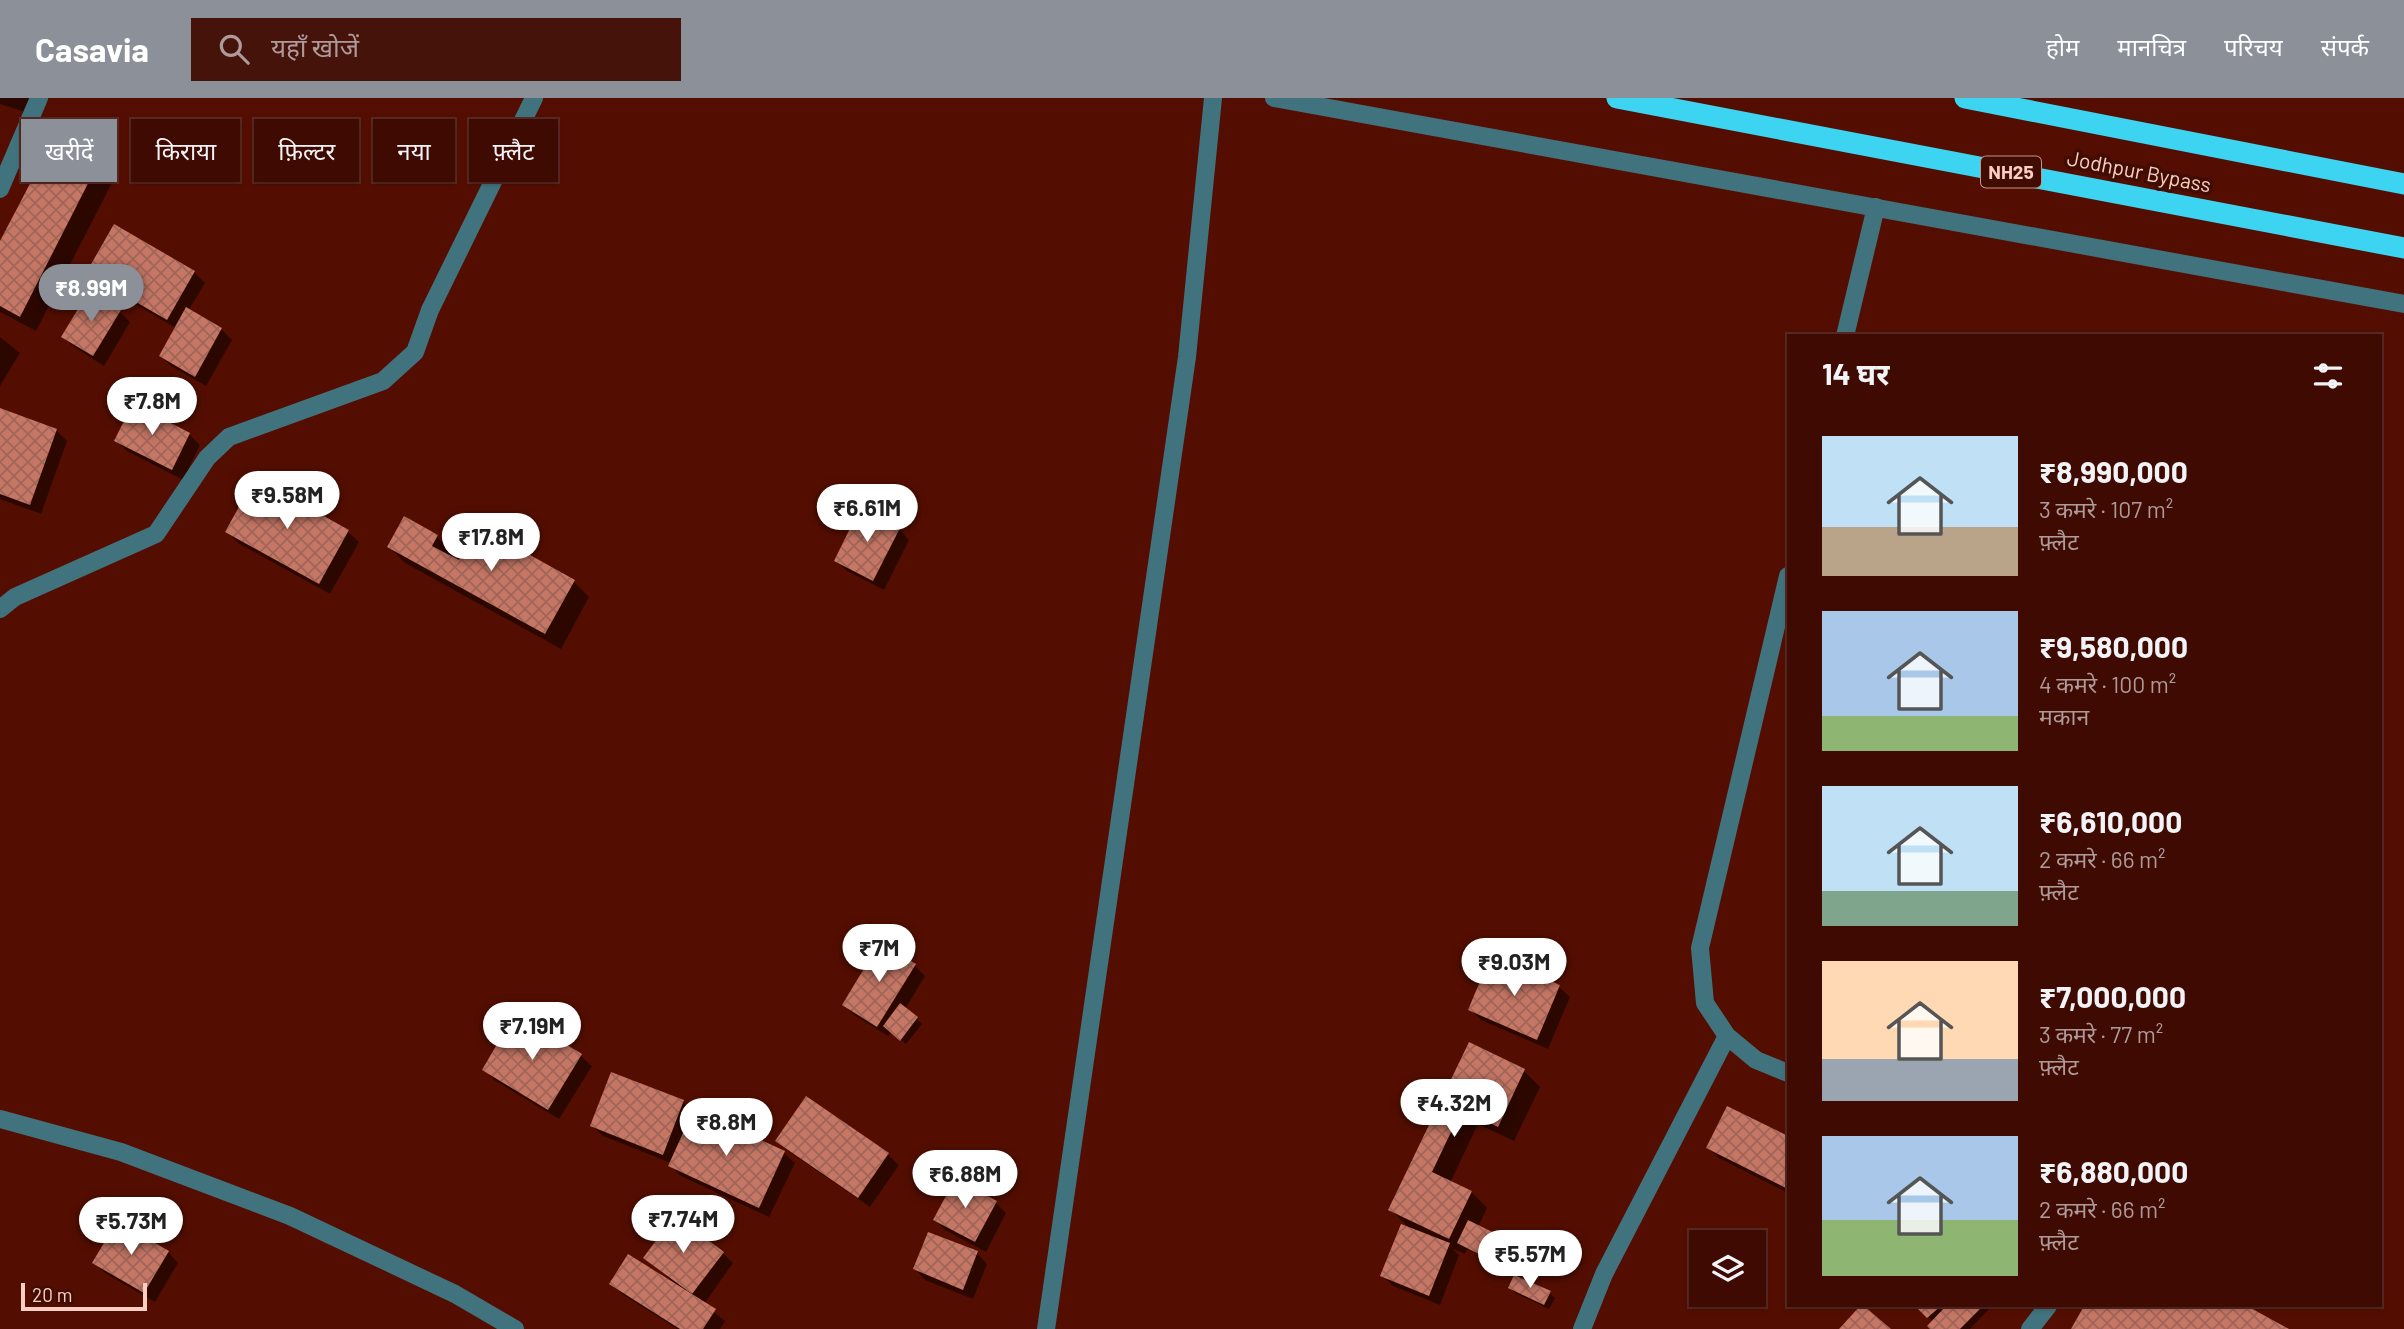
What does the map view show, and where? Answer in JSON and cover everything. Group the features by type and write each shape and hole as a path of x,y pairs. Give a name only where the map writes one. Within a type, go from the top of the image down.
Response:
{"highway":[{"name":"Jodhpur Bypass","path":"1617,98 2404,248"},
{"name":"Jodhpur Bypass","path":"1965,98 2404,184"}],"street":[{"path":"0,189 39,98"},
{"path":"0,609 15,597 156,534 207,458 229,436 383,381 415,352 430,310 534,98"},
{"path":"1046,1329 1187,357 1213,98"},
{"path":"1274,98 2404,304"},
{"path":"1845,334 1876,207"},
{"path":"1787,580 1700,948 1705,1003 1727,1036 1756,1060 1787,1073"},
{"path":"1582,1329 1604,1274 1727,1036"},
{"path":"0,1119 121,1152 290,1216 455,1294 515,1329"},
{"path":"2030,1329 2047,1307"}],"building":[{"path":"31,182 89,182 20,317 0,306 0,241"},
{"path":"114,224 195,271 167,320 86,273"},
{"path":"89,291 121,310 93,356 61,337"},
{"path":"186,307 222,328 195,377 159,356"},
{"path":"133,403 190,433 172,470 114,441"},
{"path":"0,408 57,429 30,505 0,494"},
{"path":"255,478 349,530 319,584 225,532"},
{"path":"860,508 900,528 873,581 834,561"},
{"path":"404,516 438,535 432,546 459,560 478,526 575,580 545,634 387,547"},
{"path":"880,942 916,964 877,1027 842,1005"},
{"path":"1491,955 1560,985 1537,1040 1468,1010"},
{"path":"900,1003 918,1017 900,1041 883,1026"},
{"path":"515,1013 582,1054 548,1110 482,1070"},
{"path":"1469,1042 1525,1069 1498,1127 1462,1109 1432,1172 1472,1191 1449,1239 1388,1210"},
{"path":"611,1072 684,1100 663,1155 590,1126"},
{"path":"806,1096 889,1153 858,1198 775,1141"},
{"path":"1727,1106 1787,1136 1787,1188 1706,1148"},
{"path":"694,1109 785,1151 759,1208 668,1166"},
{"path":"955,1179 997,1201 975,1242 933,1220"},
{"path":"675,1215 724,1252 692,1294 643,1258"},
{"path":"1468,1220 1527,1249 1516,1273 1457,1243"},
{"path":"117,1221 169,1251 144,1293 92,1263"},
{"path":"1401,1224 1450,1243 1429,1296 1380,1276"},
{"path":"928,1232 978,1251 963,1290 913,1269"},
{"path":"628,1254 716,1309 703,1329 680,1329 609,1284"},
{"path":"1514,1275 1551,1291 1544,1305 1508,1288"},
{"path":"1859,1307 1865,1307 1891,1329 1839,1329"},
{"path":"1916,1307 1940,1307 1927,1318"},
{"path":"1945,1307 1982,1307 1960,1329 1930,1329 1927,1326"},
{"path":"2083,1307 2249,1307 2289,1329 2071,1329"}]}
